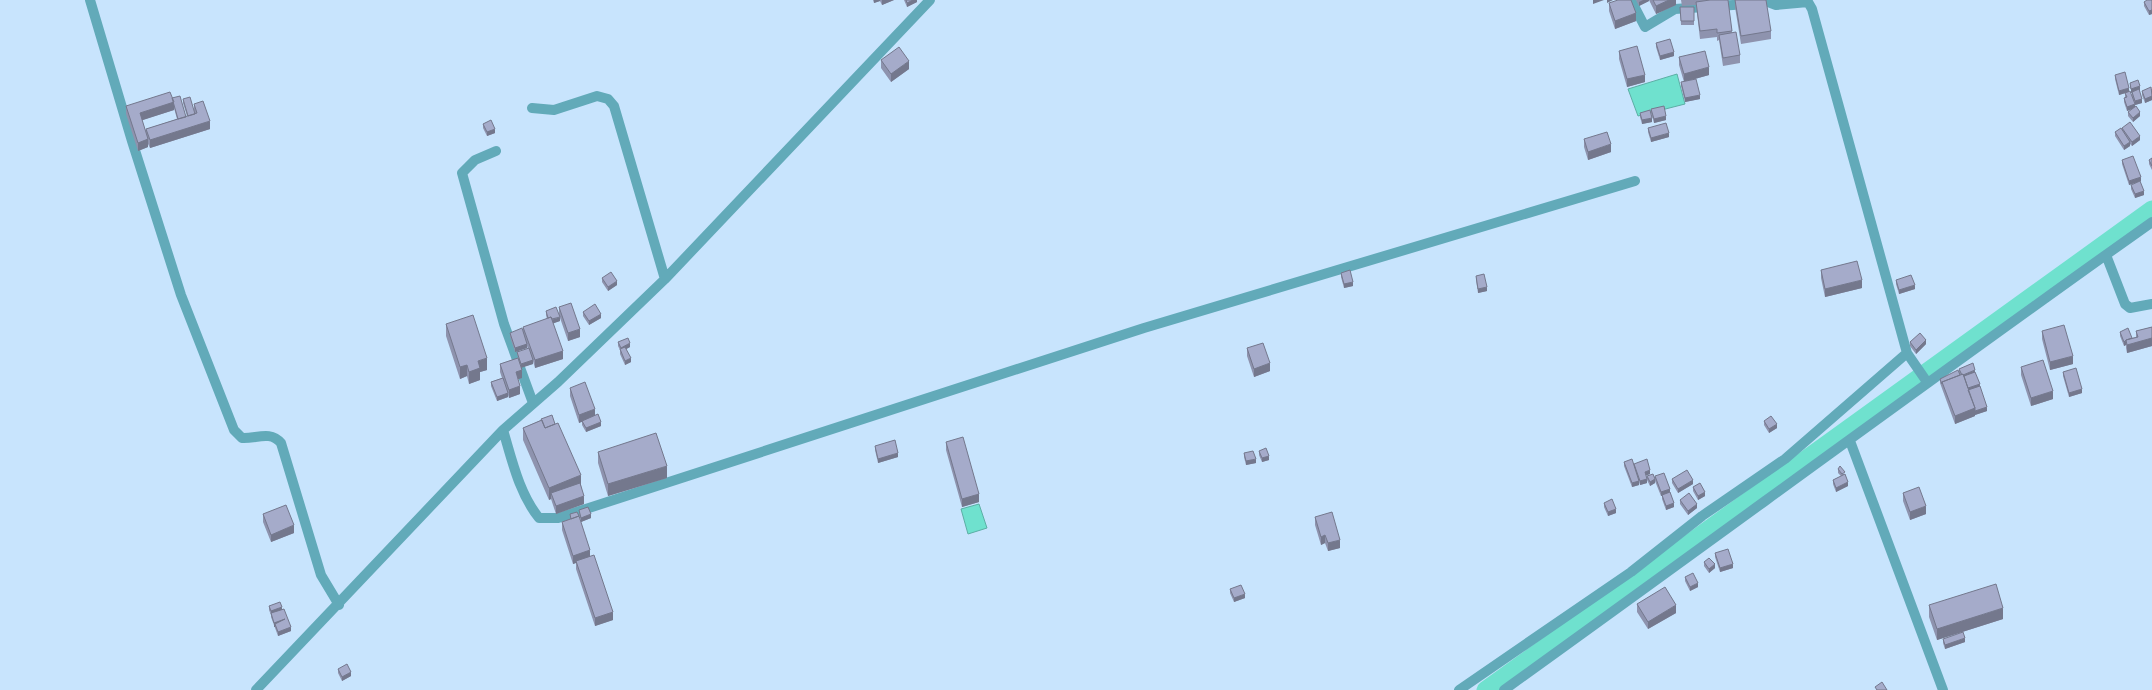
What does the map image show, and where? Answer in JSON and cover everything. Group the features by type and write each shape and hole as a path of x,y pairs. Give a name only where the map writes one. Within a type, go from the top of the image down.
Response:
{"street":[{"path":"90,0 132,141 181,295 234,430 242,438 269,435 275,437 281,443 319,569 338,605"},
{"path":"256,690 503,430 558,382 665,280 930,0"},
{"path":"1631,0 1645,27 1675,9 1763,0 1776,5 1808,2 1812,9 1908,354 1926,380"},
{"path":"532,108 554,110 597,96 608,99 614,106 665,280"},
{"path":"496,151 475,160 462,173 504,324 533,403"},
{"path":"503,430 516,473 529,506 539,518 558,518 1144,328 1634,181"},
{"path":"1504,690 1850,441 1926,380 2152,222"},
{"path":"2106,255 2125,304 2130,308 2152,304"},
{"path":"1459,690 1631,572 1702,516 1785,460 1908,354"},
{"path":"1850,441 1943,690"}],"shaded area":[{"path":"1677,74 1685,104 1638,116 1628,89"},
{"path":"979,504 987,528 968,534 961,509"}],"building":[{"path":"906,0 913,0 907,3"},
{"path":"1618,0 1631,0 1636,13 1615,21 1609,3"},
{"path":"1653,0 1669,0 1656,6"},
{"path":"1728,0 1732,31 1717,33 1717,29 1700,31 1696,2"},
{"path":"1735,0 1766,0 1771,31 1741,36"},
{"path":"2147,0 2152,0 2152,10 2149,11 2144,2"},
{"path":"1680,7 1694,7 1694,21 1681,21"},
{"path":"1736,32 1740,55 1723,58 1719,35"},
{"path":"1670,39 1674,52 1660,56 1656,43"},
{"path":"1637,46 1645,75 1627,79 1619,51"},
{"path":"899,47 909,61 891,74 881,60"},
{"path":"1705,51 1709,67 1684,74 1679,57"},
{"path":"2125,72 2129,88 2119,91 2115,75"},
{"path":"1696,79 1700,95 1685,98 1681,82"},
{"path":"2138,80 2140,86 2131,89 2130,83"},
{"path":"2151,87 2152,96 2145,99 2142,91"},
{"path":"2139,89 2142,99 2135,101 2132,92"},
{"path":"2130,91 2135,104 2127,107 2124,98 2127,97 2125,93"},
{"path":"170,92 174,102 140,113 148,139 138,143 126,106"},
{"path":"180,96 186,117 178,119 172,98"},
{"path":"190,97 195,114 188,116 183,99"},
{"path":"203,101 210,121 150,140 146,129 197,113 194,104"},
{"path":"1664,106 1666,116 1654,119 1651,109"},
{"path":"2136,106 2140,112 2133,118 2128,112"},
{"path":"1650,110 1652,118 1642,120 1640,113"},
{"path":"491,120 495,129 487,132 483,124"},
{"path":"2130,122 2140,136 2132,142 2122,128"},
{"path":"1666,123 1669,133 1651,138 1648,128"},
{"path":"2121,128 2130,142 2124,146 2115,132"},
{"path":"1607,132 1611,144 1588,152 1584,139"},
{"path":"2133,156 2141,177 2129,181 2122,160"},
{"path":"2152,158 2152,166 2149,160"},
{"path":"2140,181 2144,191 2135,194 2131,185"},
{"path":"1857,261 1862,280 1825,289 1821,270"},
{"path":"1350,270 1353,282 1344,284 1341,273"},
{"path":"611,272 617,281 608,287 602,278"},
{"path":"1484,274 1487,287 1478,289 1476,276"},
{"path":"1911,275 1915,285 1899,290 1896,280"},
{"path":"571,303 580,329 568,333 559,307"},
{"path":"595,304 601,314 589,321 583,312"},
{"path":"556,307 560,317 552,319 551,317 548,318 546,311"},
{"path":"473,315 487,358 478,361 480,368 469,372 467,365 460,367 446,324"},
{"path":"551,317 563,351 535,360 523,327"},
{"path":"2064,325 2073,356 2050,362 2042,331"},
{"path":"2152,327 2152,338 2127,345 2126,340 2138,337 2136,331"},
{"path":"522,328 527,344 515,348 510,333"},
{"path":"2128,328 2132,338 2124,342 2120,332"},
{"path":"1920,333 1926,340 1916,350 1910,342"},
{"path":"628,338 630,343 621,348 618,342"},
{"path":"1263,343 1270,363 1254,369 1247,348"},
{"path":"625,347 631,358 625,361 620,349"},
{"path":"529,348 533,360 521,364 517,352"},
{"path":"518,358 522,370 516,372 520,386 509,390 500,364"},
{"path":"2043,360 2053,391 2031,398 2021,367"},
{"path":"1973,363 1975,370 1962,375 1959,369"},
{"path":"2076,368 2082,389 2069,393 2063,372"},
{"path":"1958,370 1960,375 1942,382 1942,384 1940,379"},
{"path":"1975,372 1980,384 1968,388 1964,376"},
{"path":"1963,374 1975,408 1955,416 1942,382"},
{"path":"503,378 508,393 497,397 491,382"},
{"path":"585,382 595,409 579,415 570,388"},
{"path":"1980,386 1987,407 1975,411 1968,390"},
{"path":"598,414 601,422 586,428 582,421"},
{"path":"552,415 555,424 545,428 541,419"},
{"path":"1771,416 1777,424 1769,429 1764,421"},
{"path":"542,420 545,428 558,423 581,475 549,488 523,428"},
{"path":"656,433 667,466 608,484 598,452"},
{"path":"963,437 979,494 962,499 946,442"},
{"path":"895,440 898,453 878,459 875,446"},
{"path":"1266,448 1269,456 1262,458 1259,451"},
{"path":"1253,451 1256,459 1246,461 1244,453"},
{"path":"1632,459 1639,481 1632,483 1624,462"},
{"path":"1647,459 1650,470 1645,472 1647,479 1640,481 1634,464"},
{"path":"1840,466 1845,472 1842,474 1838,469"},
{"path":"1687,470 1693,480 1678,489 1672,479"},
{"path":"1664,473 1670,489 1661,492 1655,476"},
{"path":"1653,474 1655,479 1650,482 1647,476"},
{"path":"1845,474 1848,482 1836,488 1833,480"},
{"path":"580,483 584,496 556,506 551,493"},
{"path":"1700,483 1705,492 1698,496 1693,487"},
{"path":"1919,487 1926,506 1910,512 1903,493"},
{"path":"1670,492 1674,503 1666,506 1662,495"},
{"path":"1689,493 1697,504 1688,511 1680,500"},
{"path":"1612,499 1616,509 1608,512 1604,503"},
{"path":"286,505 294,525 271,535 263,514"},
{"path":"588,507 591,514 581,518 579,510"},
{"path":"577,512 579,516 571,519 570,514"},
{"path":"1332,512 1340,540 1328,543 1325,535 1321,537 1315,517"},
{"path":"579,516 590,550 573,556 562,522"},
{"path":"1728,549 1733,564 1720,568 1715,553"},
{"path":"594,555 613,612 595,618 576,561"},
{"path":"1709,558 1715,564 1709,569 1704,562"},
{"path":"1693,573 1698,583 1690,587 1685,577"},
{"path":"1996,584 2003,608 1937,629 1929,605"},
{"path":"1241,585 1245,594 1234,598 1230,589"},
{"path":"1665,587 1676,605 1648,622 1637,604"},
{"path":"280,602 282,607 271,611 269,606"},
{"path":"284,609 291,627 278,632 275,624 285,619 274,623 271,613"},
{"path":"1963,632 1965,638 1945,645 1943,639"},
{"path":"347,664 351,672 342,677 338,669"},
{"path":"1882,682 1887,690 1877,690 1875,687"}],"waterway":[{"path":"1485,690 2152,209"}]}
